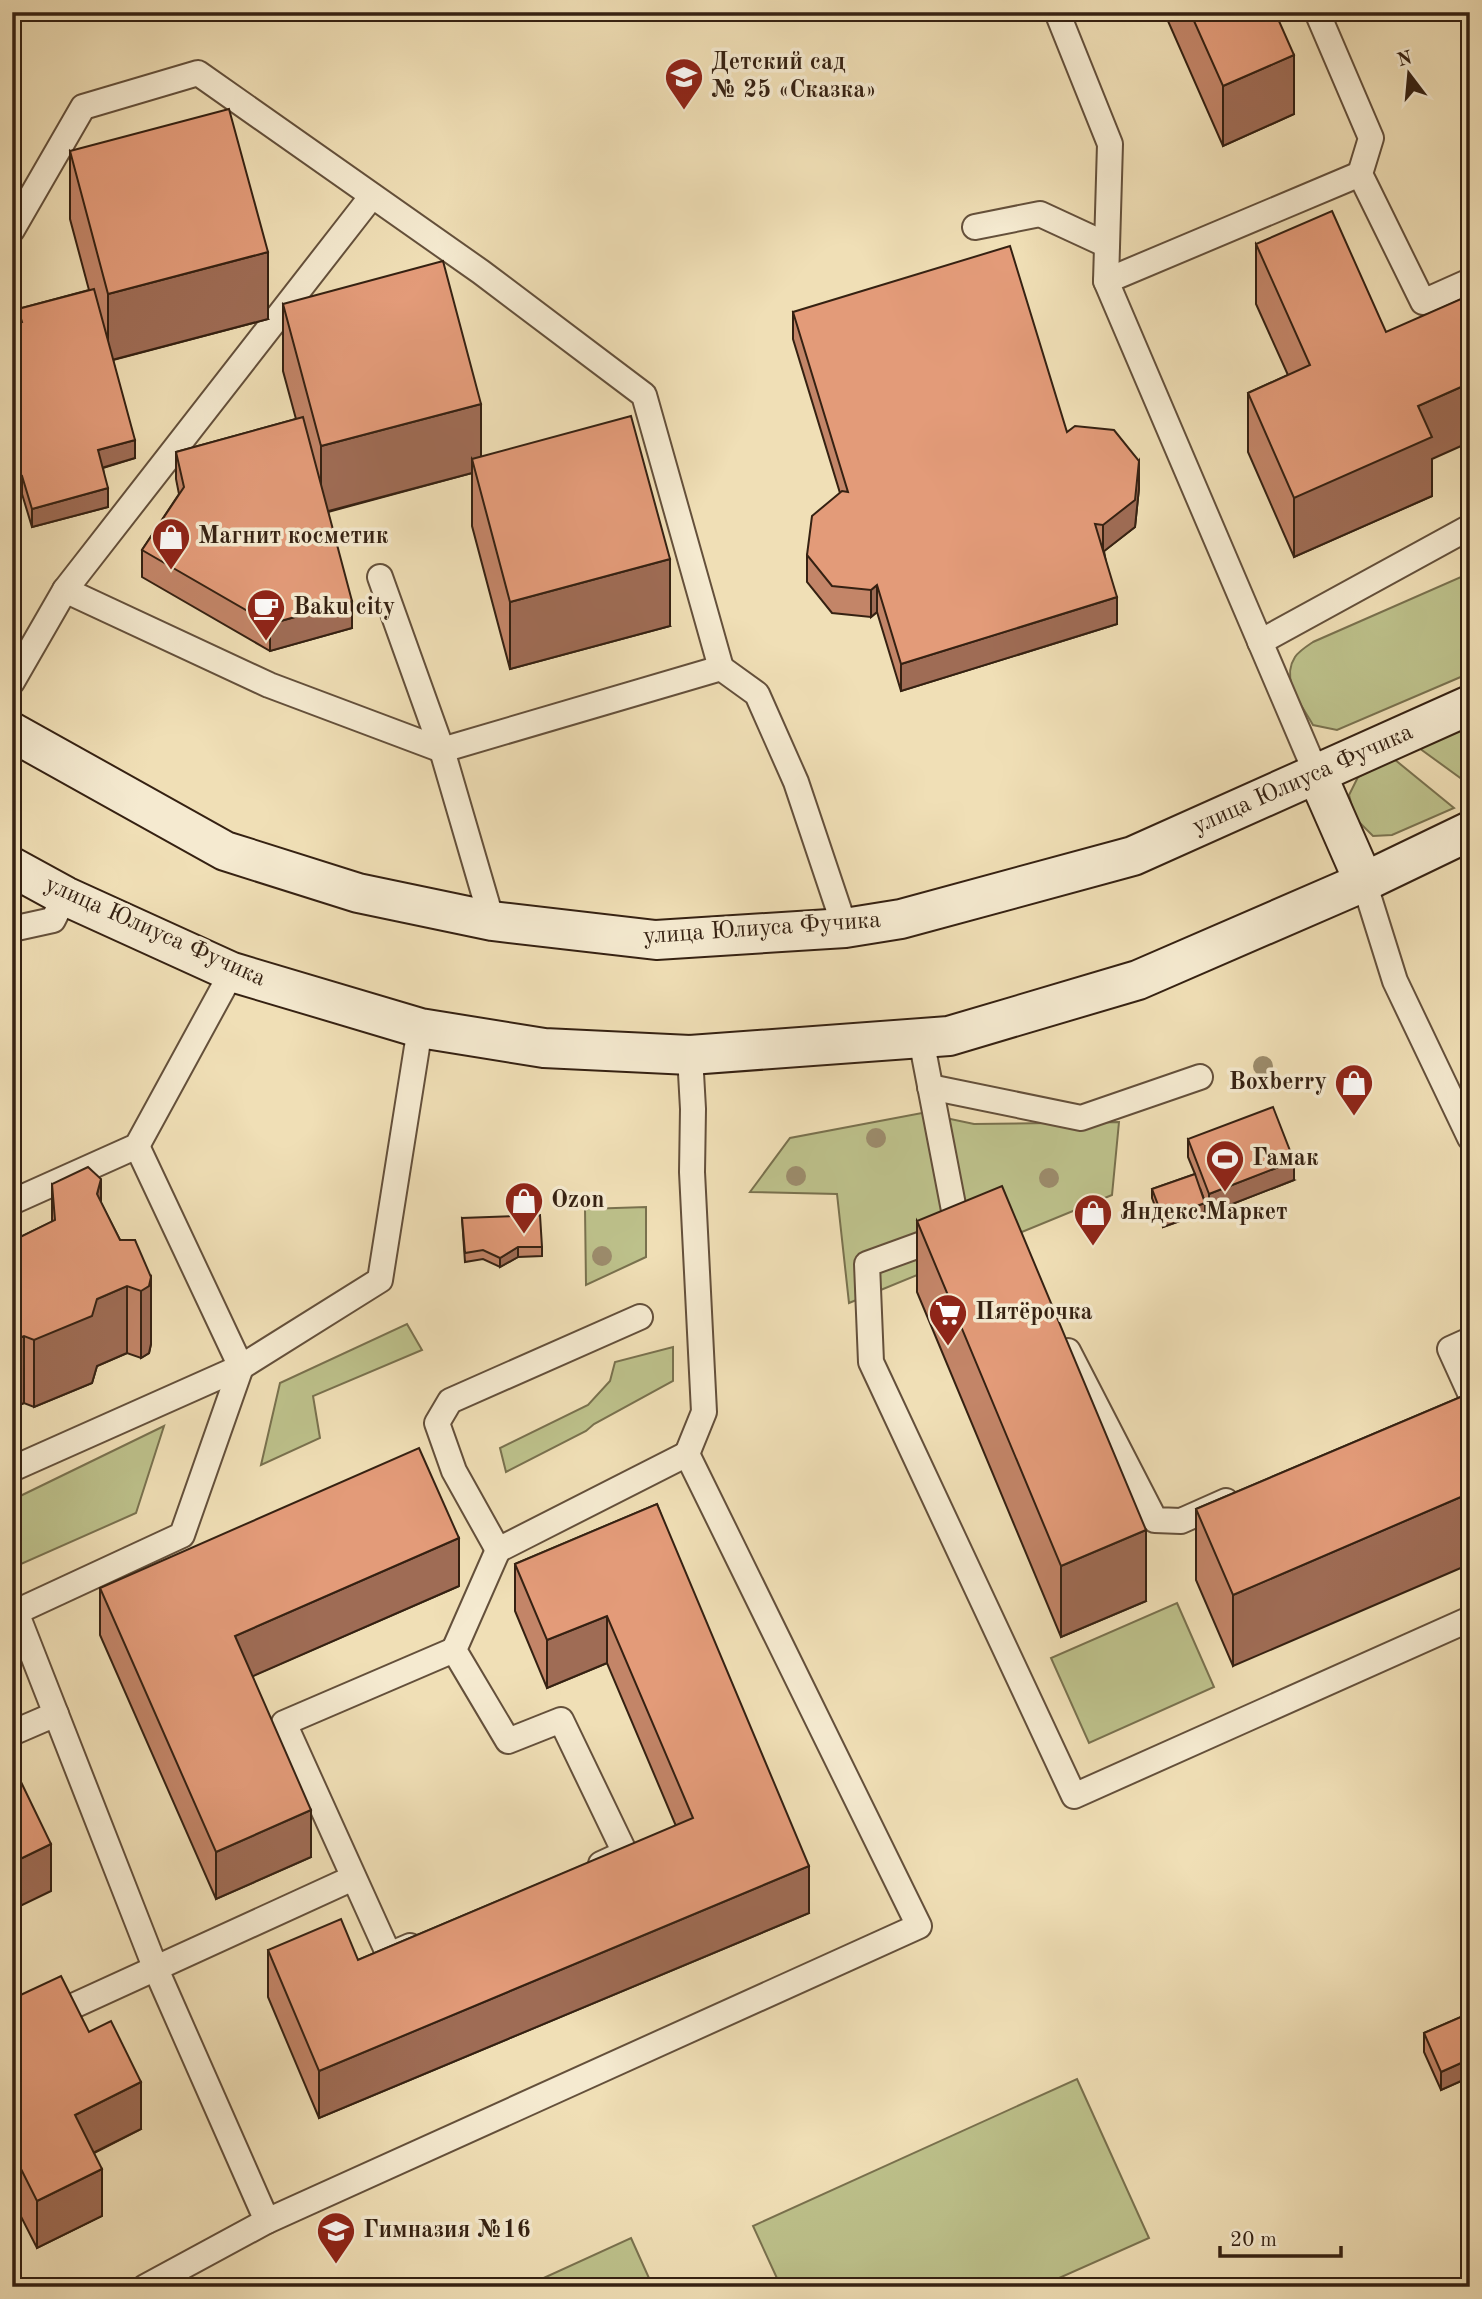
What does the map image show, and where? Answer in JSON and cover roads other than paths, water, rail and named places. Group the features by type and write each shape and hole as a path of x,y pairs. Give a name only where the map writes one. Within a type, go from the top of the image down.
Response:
{"main road":[{"name":"улица Юлиуса Фучика","path":"12,732 225,851 358,893 492,921 656,940 845,928 901,919 1133,856 1470,705"},
{"path":"1317,775 1364,883"},
{"name":"улица Юлиуса Фучика","path":"12,867 65,896 232,972 420,1028 544,1048 690,1055 949,1036 1138,980 1364,883 1470,831"}],"lane":[{"path":"1057,12 1110,144 1106,281 1317,775"},
{"path":"1317,12 1371,138 1360,174 1423,302 1470,281"},
{"path":"12,230 83,107 198,73 481,272 644,395 721,668 758,694 796,782 845,928"},
{"path":"1106,281 1360,174"},
{"path":"12,682 65,590 372,196"},
{"path":"975,227 1040,214 1107,245"},
{"path":"1261,642 1470,527"},
{"path":"380,577 442,750 492,921"},
{"path":"65,590 269,685 442,750 721,668"},
{"path":"1364,883 1395,981 1470,1138"},
{"path":"12,929 53,920 65,896"},
{"path":"12,1202 137,1146 232,972"},
{"path":"12,1469 241,1367 380,1280 420,1028"},
{"path":"921,1039 930,1087 969,1226 867,1264 871,1362 1074,1796 1470,1619"},
{"path":"426,1939 389,1955 284,1723 454,1650 498,1550 687,1454 704,1412 692,1172 690,1055"},
{"path":"930,1087 1081,1118 1200,1077"},
{"path":"137,1146 241,1367 182,1535 16,1612 155,1967 267,2221"},
{"path":"498,1550 454,1471 437,1423 450,1401 640,1317"},
{"path":"1056,1329 1155,1520 1181,1521 1244,1493"},
{"path":"1445,1405 1470,1393 1450,1349 1470,1340"},
{"path":"145,2287 267,2221 919,1926 687,1454"},
{"path":"429,1482 454,1471"},
{"path":"454,1650 508,1741 561,1720 625,1853 576,1875"},
{"path":"12,1733 56,1714"},
{"path":"12,2034 353,1878"}],"place":[{"name":"Детский сад № 25 «Сказка»","path":"684,111"},
{"name":"Магнит косметик","path":"171,571"},
{"name":"Baku city","path":"266,642"},
{"name":"Boxberry","path":"1354,1117"},
{"name":"Гамак","path":"1225,1193"},
{"name":"Ozon","path":"524,1235"},
{"name":"Яндекс.Маркет","path":"1093,1247"},
{"name":"Пятёрочка","path":"948,1347"},
{"name":"Гимназия №16","path":"336,2265"}]}
